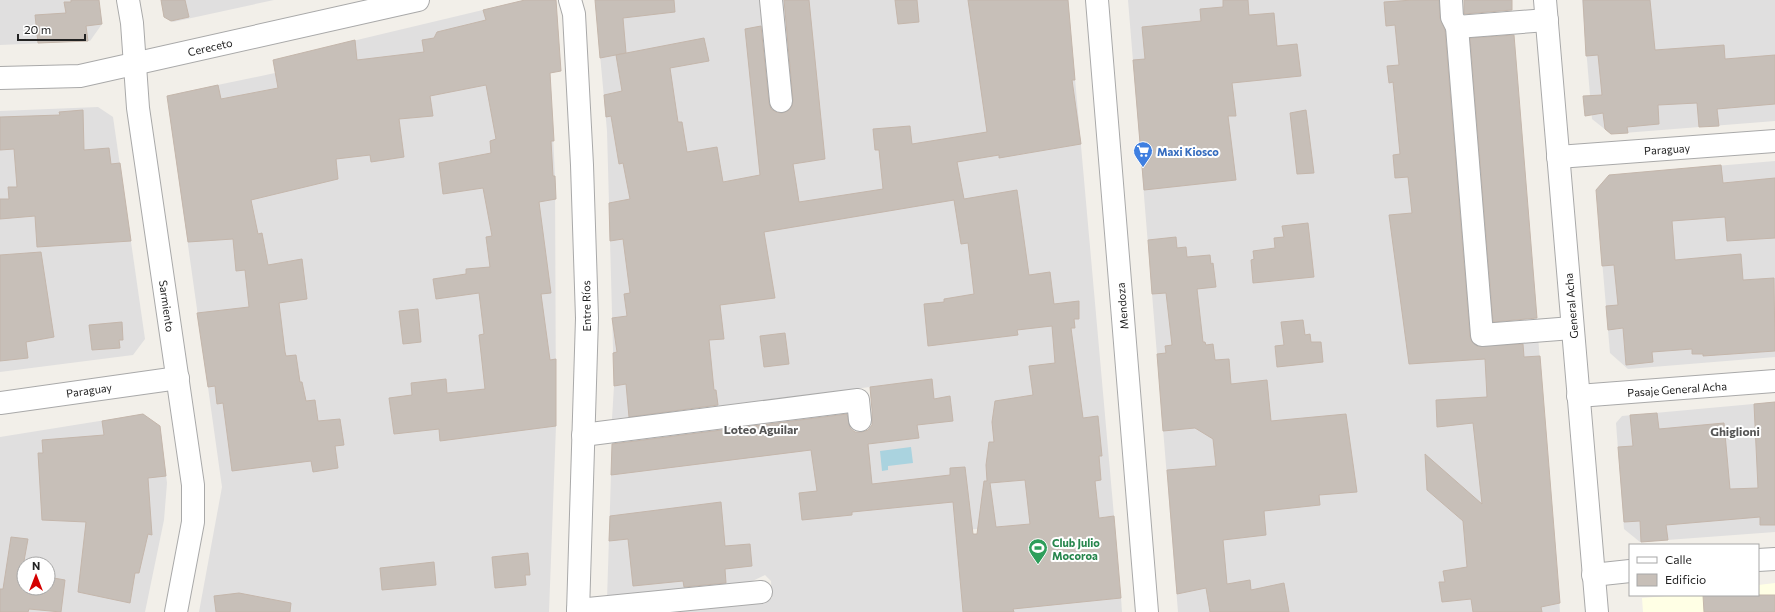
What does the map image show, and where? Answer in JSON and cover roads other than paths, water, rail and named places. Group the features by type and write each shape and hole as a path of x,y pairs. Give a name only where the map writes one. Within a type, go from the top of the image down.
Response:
{"street":[{"name":"Sarmiento","path":"128,0 138,108 193,485 193,522 176,612"},
{"name":"Cereceto","path":"0,78 80,76 418,0"},
{"name":"Entre Ríos","path":"570,0 574,14 587,318 578,611"},
{"path":"770,0 781,101"},
{"name":"Mendoza","path":"1097,0 1147,612"},
{"path":"1451,0 1452,17 1458,27 1482,335 1572,328"},
{"path":"1458,27 1546,10"},
{"name":"General Acha","path":"1546,10 1597,612"},
{"name":"Paraguay","path":"1558,157 1775,141"},
{"name":"Paraguay","path":"0,403 178,378"},
{"name":"Pasaje General Acha","path":"1578,396 1775,381"},
{"path":"583,435 858,400 860,420"},
{"path":"1759,560 1775,559"},
{"path":"1594,575 1629,571"},
{"path":"578,611 761,592"}],"water":[{"path":"911,447 913,463 888,466 888,470 882,471 880,451"}],"place":[{"name":"Maxi Kiosco","path":"1143,168"},
{"name":"Club Julio Mocoroa","path":"1038,565"}],"district":[{"name":"Loteo Aguilar","path":"761,429"},
{"name":"Ghiglioni","path":"1735,431"}]}
